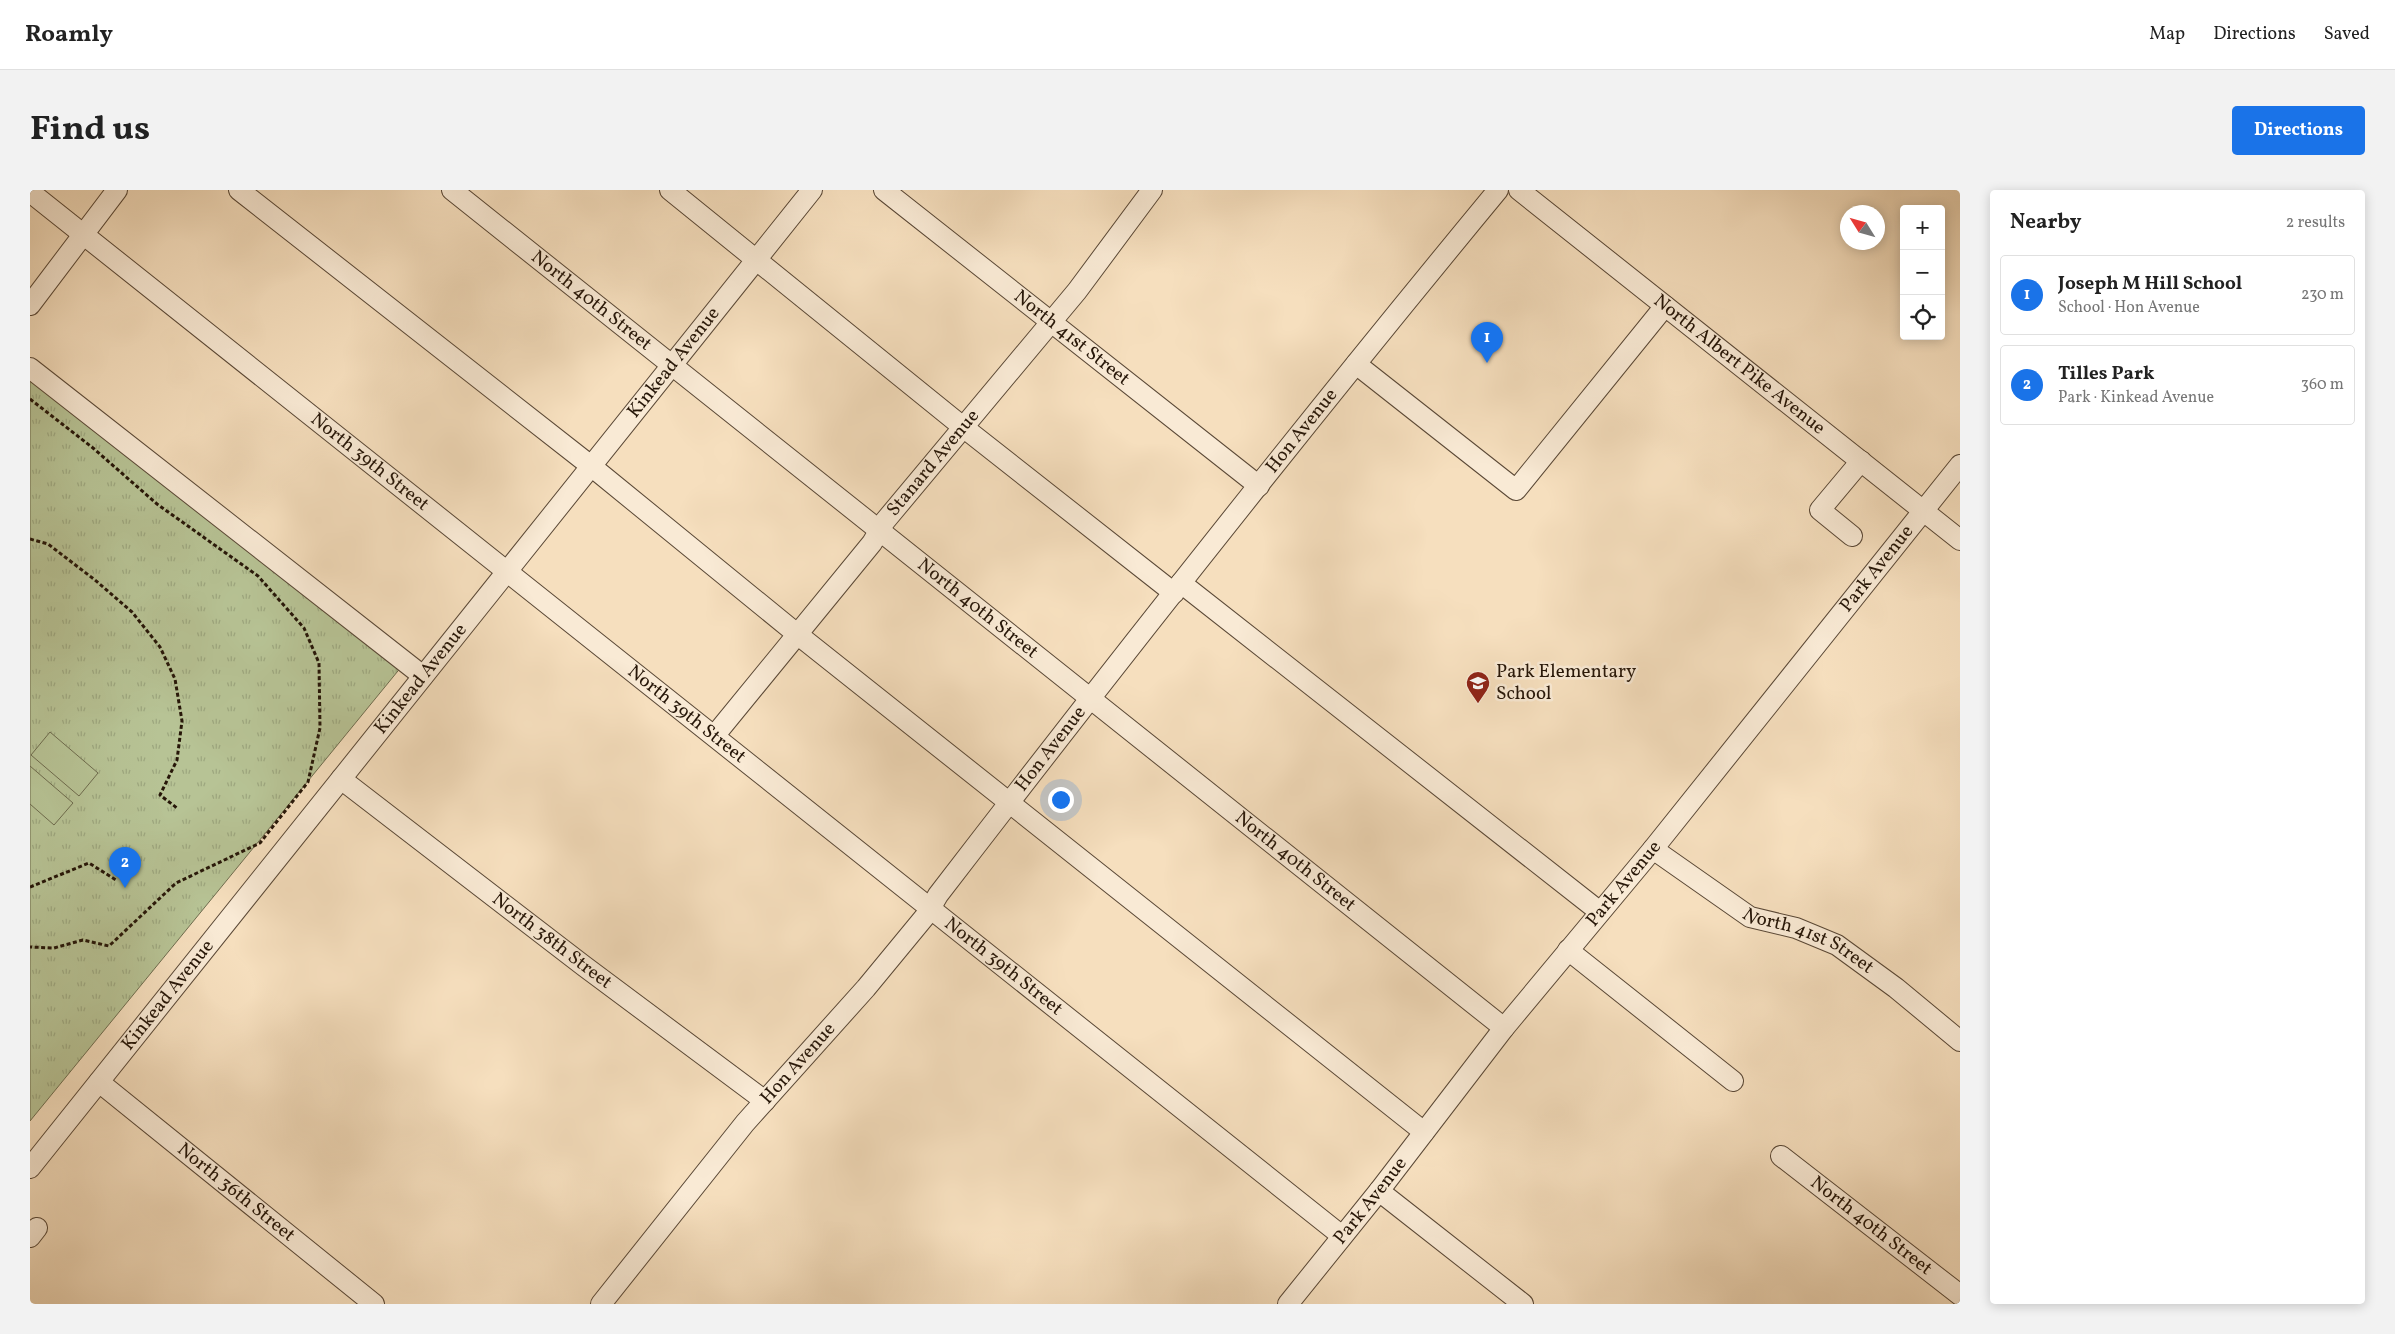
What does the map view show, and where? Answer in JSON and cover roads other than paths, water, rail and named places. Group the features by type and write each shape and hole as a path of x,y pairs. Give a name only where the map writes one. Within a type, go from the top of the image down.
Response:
{"street":[{"path":"30,305 117,190"},
{"path":"239,190 591,466 797,634 1424,1132"},
{"name":"North 40th Street","path":"452,190 1504,1028"},
{"path":"670,190 963,427 1177,588 1600,912"},
{"name":"Kinkead Avenue","path":"31,1165 812,190"},
{"name":"North 41st Street","path":"884,190 1259,486"},
{"name":"Stanard Avenue","path":"715,735 872,543 885,522 1077,291 1152,190"},
{"name":"Hon Avenue","path":"601,1304 765,1101 866,988 931,907 938,894 1177,588 1498,190"},
{"name":"North Albert Pike Avenue","path":"1519,190 1960,540"},
{"name":"North 39th Street","path":"30,192 506,572 715,735 1342,1236"},
{"path":"1356,364 1516,490 1666,306"},
{"path":"30,368 423,676"},
{"path":"1852,536 1820,510 1862,461"},
{"name":"Park Avenue","path":"1288,1304 1379,1191 1504,1028 1653,849 1960,465"},
{"name":"North 38th Street","path":"341,779 584,966 765,1101"},
{"name":"North 41st Street","path":"1653,849 1750,916 1796,928 1837,945 1896,988 1960,1041"},
{"path":"1568,950 1732,1081"},
{"name":"North 36th Street","path":"98,1082 374,1304"},
{"name":"North 40th Street","path":"1781,1156 1960,1294"},
{"path":"1379,1191 1523,1304"}],"place":[{"name":"Joseph M Hill School","path":"1487,363"},
{"name":"Park Elementary School","path":"1478,704"},
{"name":"Tilles Park","path":"125,888"}]}
